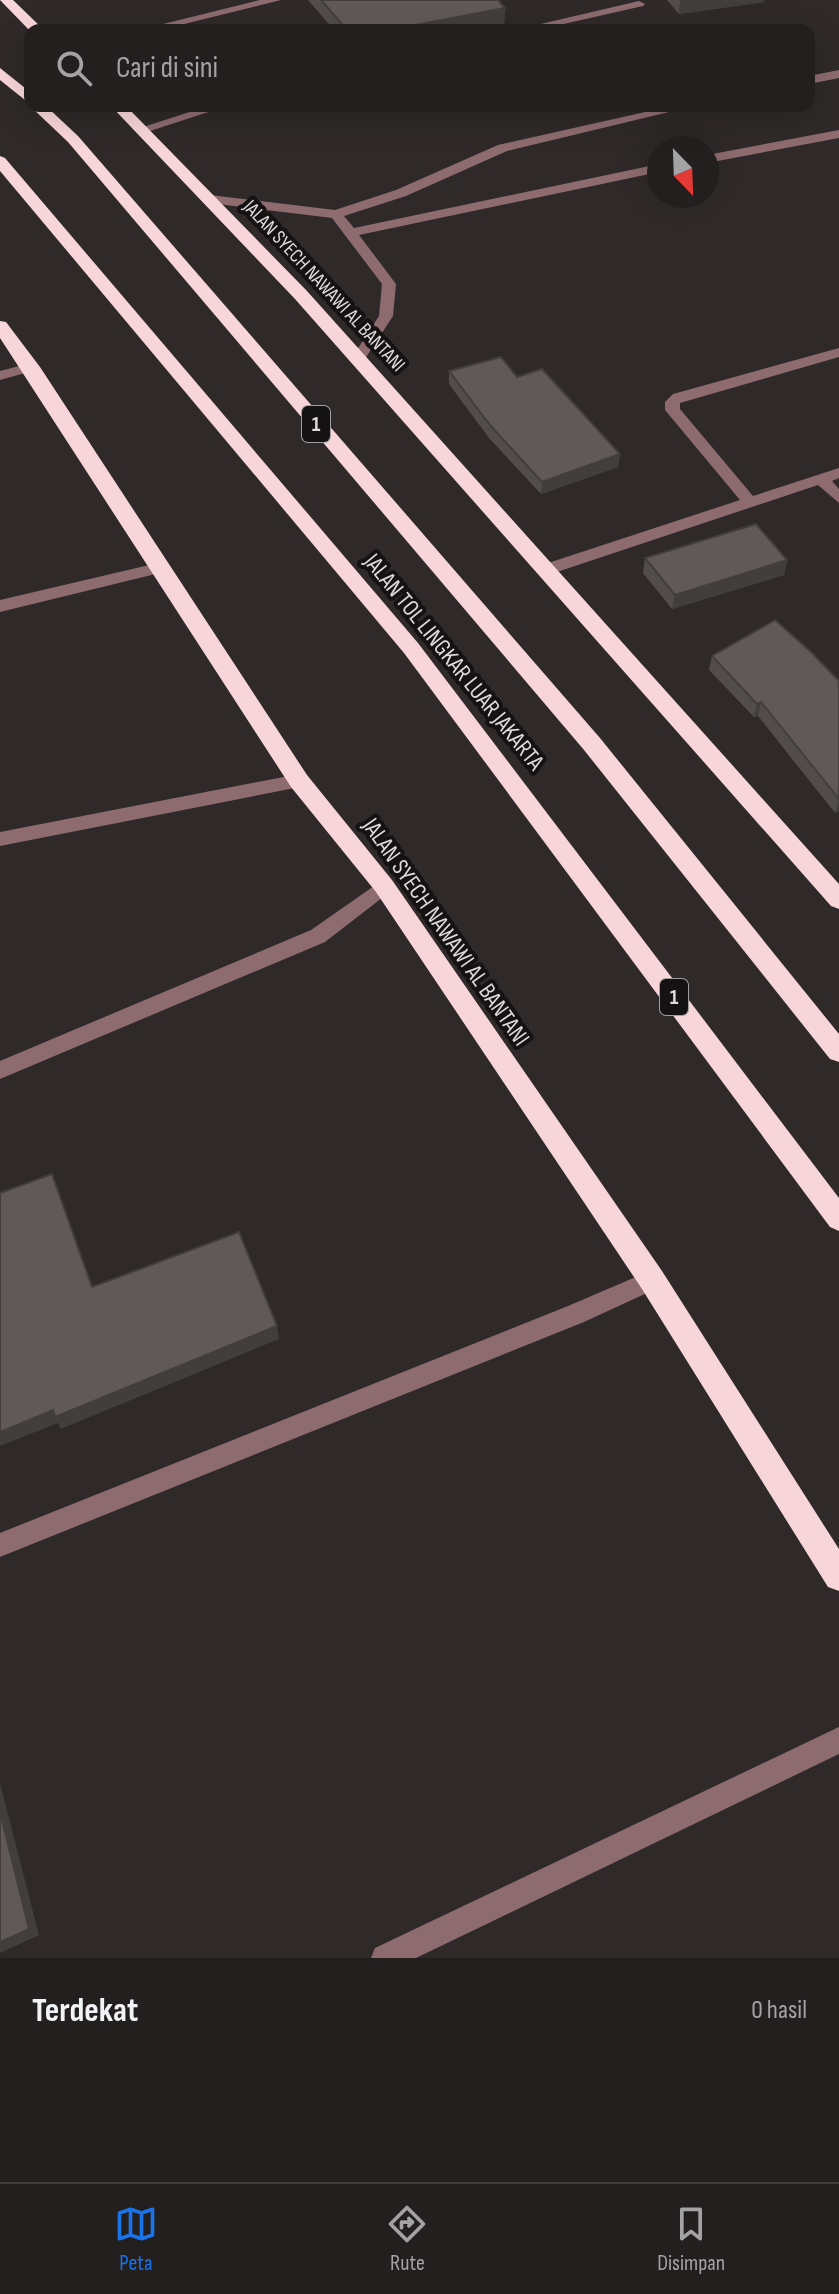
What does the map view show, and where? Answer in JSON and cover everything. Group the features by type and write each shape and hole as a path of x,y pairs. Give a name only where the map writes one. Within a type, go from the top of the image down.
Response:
{"highway":[{"path":"5,0 31,24"},
{"path":"0,72 24,94"},
{"name":"JALAN TOL LINGKAR LUAR JAKARTA","path":"44,112 73,139 592,744 839,1052"},
{"name":"JALAN SYECH NAWAWI AL BANTANI","path":"125,112 358,359 839,900"},
{"name":"JALAN TOL LINGKAR LUAR JAKARTA","path":"0,161 411,648 839,1219"},
{"name":"JALAN SYECH NAWAWI AL BANTANI","path":"0,326 31,367 299,781 384,886 652,1280 839,1576"}],"lane":[{"path":"171,24 275,0"},
{"path":"548,24 639,4"},
{"path":"815,79 839,74"},
{"path":"143,129 201,112"},
{"path":"210,199 336,214 401,193 503,148 662,112"},
{"path":"719,157 839,134"},
{"path":"349,233 647,170"},
{"path":"336,214 389,284 386,316 358,359"},
{"path":"750,502 673,410 672,402 678,397 839,352"},
{"path":"0,376 31,367"},
{"path":"545,570 839,473"},
{"path":"821,479 839,498"},
{"path":"0,606 162,567"},
{"path":"0,839 299,781"},
{"path":"0,1070 318,936 384,886"},
{"path":"0,1545 576,1314 652,1280"},
{"path":"385,1958 839,1740"}],"building":[{"path":"321,0 498,0 505,8 421,24 342,24"},
{"path":"501,357 517,377 542,369 620,454 542,482 490,425 449,371"},
{"path":"756,524 787,560 675,595 645,558"},
{"path":"775,620 839,681 839,799 761,702 757,704 712,656"},
{"path":"52,1174 92,1287 239,1232 277,1326 55,1417 53,1410 0,1432 0,1193"},
{"path":"0,1812 29,1929 0,1942"}]}
